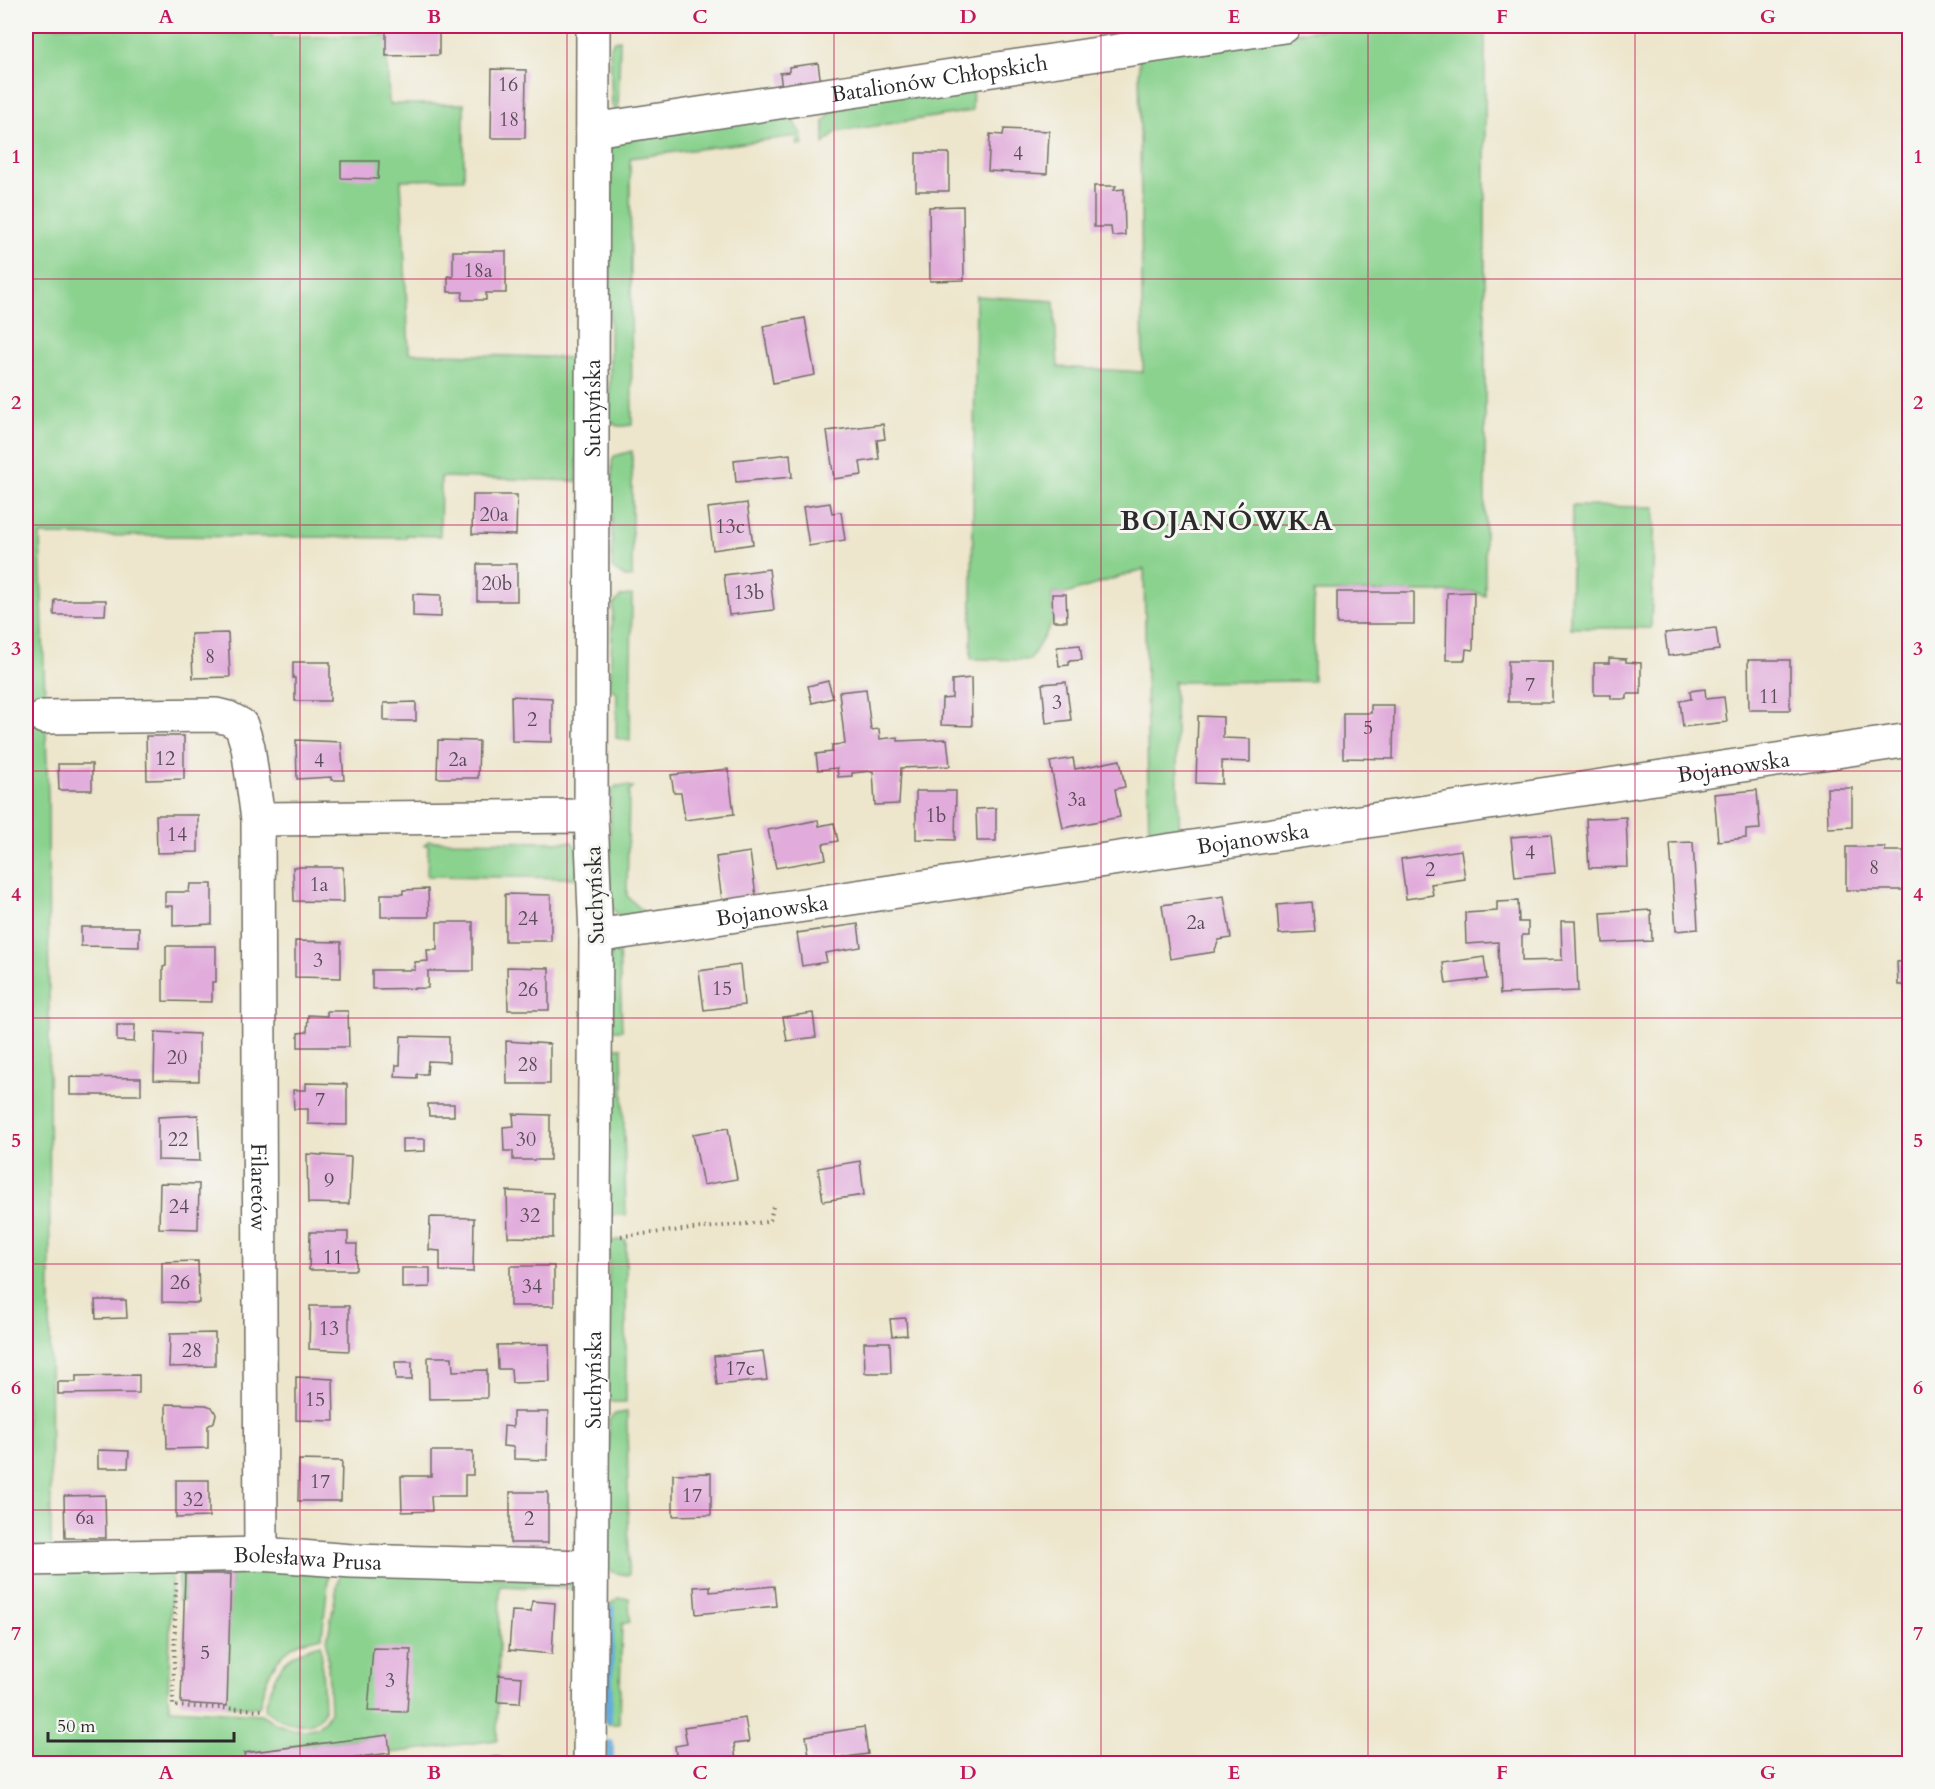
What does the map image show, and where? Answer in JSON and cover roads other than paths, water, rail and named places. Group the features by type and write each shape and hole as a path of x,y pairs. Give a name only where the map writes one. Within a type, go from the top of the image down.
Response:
{"street":[{"name":"Suchyńska","path":"590,1764 596,936 591,816 594,26"},
{"name":"Batalionów Chłopskich","path":"593,130 1224,30 1284,26"},
{"name":"Filaretów","path":"44,717 216,715 241,725 248,747 258,819 261,1554"},
{"name":"Bojanowska","path":"596,936 1910,740"},
{"path":"258,819 591,816"},
{"name":"Bolesława Prusa","path":"26,1559 261,1554 352,1561 591,1568"}],"waterway":[{"path":"608,1719 611,1609"},
{"path":"610,1744 610,1764"}],"district":[{"name":"BOJANÓWKA","path":"1227,520"}]}
